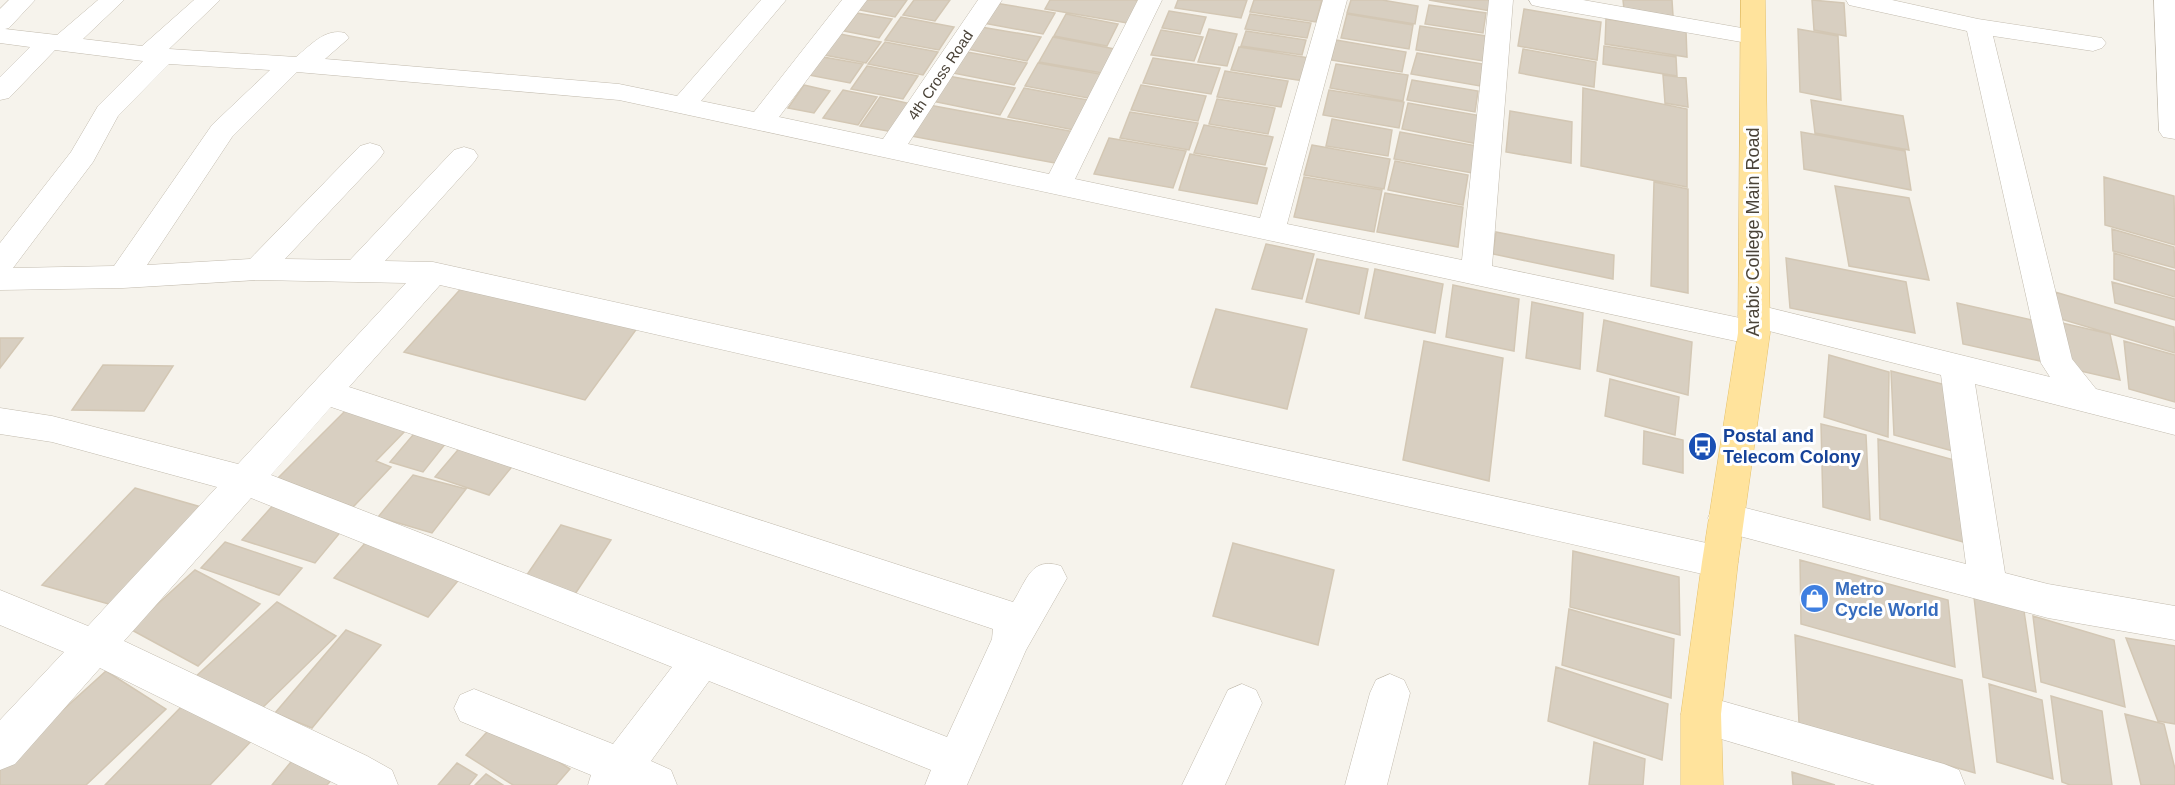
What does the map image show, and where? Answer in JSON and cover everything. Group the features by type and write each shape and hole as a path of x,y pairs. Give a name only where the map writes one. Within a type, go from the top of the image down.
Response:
{"main road":[{"name":"Arabic College Main Road","path":"1702,785 1701,714 1754,324 1753,0"}],"street":[{"path":"0,23 23,0"},
{"path":"0,93 56,43 112,0"},
{"path":"0,264 83,156 107,112 208,0"},
{"path":"683,106 774,0"},
{"path":"761,122 855,0"},
{"name":"4th Cross Road","path":"890,150 990,0"},
{"path":"1058,185 1150,0"},
{"path":"1271,230 1335,0"},
{"path":"1476,273 1501,0"},
{"path":"1541,0 1753,37"},
{"path":"1858,0 1978,26 2093,43"},
{"path":"2166,0 2173,130"},
{"path":"1978,26 2057,363 2085,399"},
{"path":"0,36 156,55 296,64 619,92 1476,273 1754,324 1956,366 2175,422"},
{"path":"123,277 222,131 296,64 336,38"},
{"path":"258,269 370,152"},
{"path":"358,271 464,156"},
{"path":"0,279 123,277 258,269 433,273 1720,561"},
{"path":"0,750 433,273"},
{"path":"1956,366 1988,585"},
{"path":"324,392 1007,617 1012,626 1011,639"},
{"path":"0,422 51,429 245,480 701,660 952,773 1011,639 1048,578"},
{"path":"1726,518 2048,601 2175,622"},
{"path":"0,607 94,646 352,770 376,785"},
{"path":"614,776 701,660"},
{"path":"1366,785 1390,693"},
{"path":"1203,785 1242,703"},
{"path":"474,708 614,776 656,785"},
{"path":"1701,714 1944,785"}],"building":[{"path":"862,0 907,0 895,17 855,9"},
{"path":"914,0 950,0 935,21 903,15"},
{"path":"1050,0 1144,2 1133,24 1045,9"},
{"path":"1178,0 1247,0 1241,18 1175,8"},
{"path":"1254,0 1322,0 1316,22 1250,12"},
{"path":"1351,0 1382,0 1418,6 1415,24 1347,13"},
{"path":"1429,0 1492,0 1490,11"},
{"path":"1623,0 1672,0 1673,16 1624,9"},
{"path":"1812,0 1844,3 1846,36 1814,30"},
{"path":"995,3 1055,13 1043,34 983,23"},
{"path":"1429,5 1486,13 1483,33 1425,24"},
{"path":"1524,9 1601,22 1597,60 1518,46"},
{"path":"1169,11 1206,17 1200,34 1162,28"},
{"path":"857,13 892,19 879,38 844,31"},
{"path":"1066,14 1118,24 1107,46 1054,36"},
{"path":"1250,14 1311,23 1307,38 1245,29"},
{"path":"1347,14 1413,25 1409,49 1341,38"},
{"path":"901,17 954,27 939,50 885,40"},
{"path":"1606,19 1686,31 1687,57 1605,44"},
{"path":"1420,26 1486,36 1483,61 1416,50"},
{"path":"981,27 1041,37 1027,61 967,49"},
{"path":"1209,29 1237,34 1227,66 1198,62"},
{"path":"1798,29 1838,36 1841,100 1800,92"},
{"path":"1161,30 1203,37 1194,61 1151,55"},
{"path":"1246,31 1306,40 1302,55 1241,46"},
{"path":"840,34 881,42 866,63 824,55"},
{"path":"1053,37 1120,50 1108,74 1039,62"},
{"path":"1336,40 1406,52 1402,72 1331,60"},
{"path":"885,42 938,52 923,75 868,64"},
{"path":"1604,46 1676,57 1677,76 1603,64"},
{"path":"1239,47 1310,58 1304,81 1231,70"},
{"path":"1523,49 1596,62 1594,87 1519,73"},
{"path":"967,52 1027,63 1014,85 953,73"},
{"path":"1417,53 1483,64 1480,86 1411,74"},
{"path":"823,57 863,64 850,83 809,75"},
{"path":"1153,58 1220,68 1211,94 1143,83"},
{"path":"1038,63 1105,75 1093,99 1025,86"},
{"path":"1336,64 1408,75 1403,101 1330,88"},
{"path":"867,66 918,76 903,99 851,89"},
{"path":"1225,71 1288,81 1281,107 1217,97"},
{"path":"1663,75 1686,78 1688,107 1665,103"},
{"path":"948,76 1015,88 1000,115 932,101"},
{"path":"1412,80 1478,91 1475,112 1407,100"},
{"path":"804,85 830,91 814,113 788,108"},
{"path":"1141,85 1206,96 1198,121 1131,110"},
{"path":"1024,88 1093,101 1079,131 1008,117"},
{"path":"1583,88 1687,109 1687,187 1581,166"},
{"path":"843,90 877,97 858,125 823,118"},
{"path":"1329,90 1404,102 1399,128 1323,115"},
{"path":"880,97 911,104 893,132 860,126"},
{"path":"1217,99 1275,108 1268,134 1209,124"},
{"path":"1811,100 1903,116 1909,150 1815,133"},
{"path":"1408,103 1482,116 1478,144 1402,129"},
{"path":"929,105 1075,132 1060,164 911,136"},
{"path":"1510,111 1572,122 1571,163 1506,152"},
{"path":"1130,112 1198,123 1189,150 1120,138"},
{"path":"1332,119 1392,130 1388,156 1326,146"},
{"path":"1204,125 1273,137 1265,165 1194,153"},
{"path":"1400,132 1477,146 1472,173 1394,159"},
{"path":"1801,132 1905,151 1911,190 1804,169"},
{"path":"1109,138 1186,151 1173,188 1094,174"},
{"path":"1312,145 1390,159 1384,189 1304,175"},
{"path":"1190,154 1267,168 1257,204 1179,190"},
{"path":"1395,161 1468,175 1463,205 1388,190"},
{"path":"1304,177 1382,190 1374,232 1294,217"},
{"path":"2104,177 2174,196 2175,245 2105,225"},
{"path":"1654,182 1688,189 1688,293 1651,286"},
{"path":"1835,186 1909,198 1929,280 1849,266"},
{"path":"1385,193 1463,207 1458,247 1377,232"},
{"path":"2112,229 2174,247 2175,268 2113,251"},
{"path":"1496,232 1614,255 1613,279 1493,254"},
{"path":"1266,244 1314,254 1302,299 1252,289"},
{"path":"2114,253 2175,271 2175,297 2114,279"},
{"path":"1786,258 1906,282 1915,333 1790,308"},
{"path":"1317,259 1368,269 1359,314 1306,302"},
{"path":"1375,269 1443,284 1435,333 1365,318"},
{"path":"2112,282 2175,299 2175,320 2115,303"},
{"path":"465,284 638,327 585,400 404,352"},
{"path":"1453,285 1519,299 1514,351 1446,337"},
{"path":"2055,292 2174,327 2175,353 2054,317"},
{"path":"1532,302 1583,313 1580,369 1526,358"},
{"path":"1957,303 2041,322 2049,363 1963,344"},
{"path":"1216,309 1307,329 1287,409 1191,387"},
{"path":"1604,320 1692,342 1688,395 1597,371"},
{"path":"2058,322 2110,334 2120,380 2067,368"},
{"path":"0,338 23,338 0,368"},
{"path":"1424,341 1503,358 1489,481 1403,460"},
{"path":"2124,341 2175,355 2175,402 2129,389"},
{"path":"1829,355 1889,372 1888,437 1824,417"},
{"path":"103,365 173,366 144,411 72,410"},
{"path":"1891,371 1954,387 1960,453 1894,435"},
{"path":"1610,379 1679,397 1675,435 1605,416"},
{"path":"349,407 408,428 376,461 391,467 353,507 278,478"},
{"path":"1821,424 1866,435 1870,520 1823,507"},
{"path":"418,429 450,438 423,472 390,462"},
{"path":"1644,431 1683,440 1683,473 1643,464"},
{"path":"1878,439 1965,463 1974,545 1880,519"},
{"path":"462,445 515,463 489,495 435,477"},
{"path":"413,475 466,489 432,533 378,517"},
{"path":"135,488 208,509 119,607 42,585"},
{"path":"276,502 348,523 315,563 242,540"},
{"path":"561,525 611,540 575,594 524,579"},
{"path":"368,540 461,577 428,617 334,578"},
{"path":"225,542 302,568 279,595 201,568"},
{"path":"1233,543 1334,570 1318,645 1213,616"},
{"path":"1573,551 1679,577 1680,635 1570,607"},
{"path":"1800,560 1948,600 1955,667 1801,624"},
{"path":"195,570 260,604 198,666 130,629"},
{"path":"1974,597 2024,611 2036,692 1983,677"},
{"path":"277,602 336,636 251,719 192,680"},
{"path":"1569,609 1674,639 1671,698 1562,665"},
{"path":"2033,616 2114,640 2125,707 2041,682"},
{"path":"346,630 381,645 312,728 275,713"},
{"path":"1795,635 1962,680 1975,773 1799,723"},
{"path":"2126,638 2175,646 2175,724 2158,721"},
{"path":"1556,667 1668,704 1662,760 1548,721"},
{"path":"106,671 166,709 86,785 0,785 0,767"},
{"path":"1989,684 2042,700 2053,779 1997,762"},
{"path":"2051,696 2102,711 2112,785 2070,785 2062,782"},
{"path":"187,701 256,736 210,785 105,785"},
{"path":"2125,714 2164,724 2175,769 2175,785 2141,785"},
{"path":"496,722 570,769 556,785 513,785 466,755"},
{"path":"1594,742 1645,759 1643,785 1589,785"},
{"path":"300,751 340,770 327,785 272,785"},
{"path":"457,763 477,775 469,785 438,785"},
{"path":"1792,772 1835,785 1793,785"},
{"path":"486,774 503,785 475,785"}],"place":[{"name":"Postal and Telecom Colony","path":"1702,446"},
{"name":"Metro Cycle World","path":"1814,599"}]}
